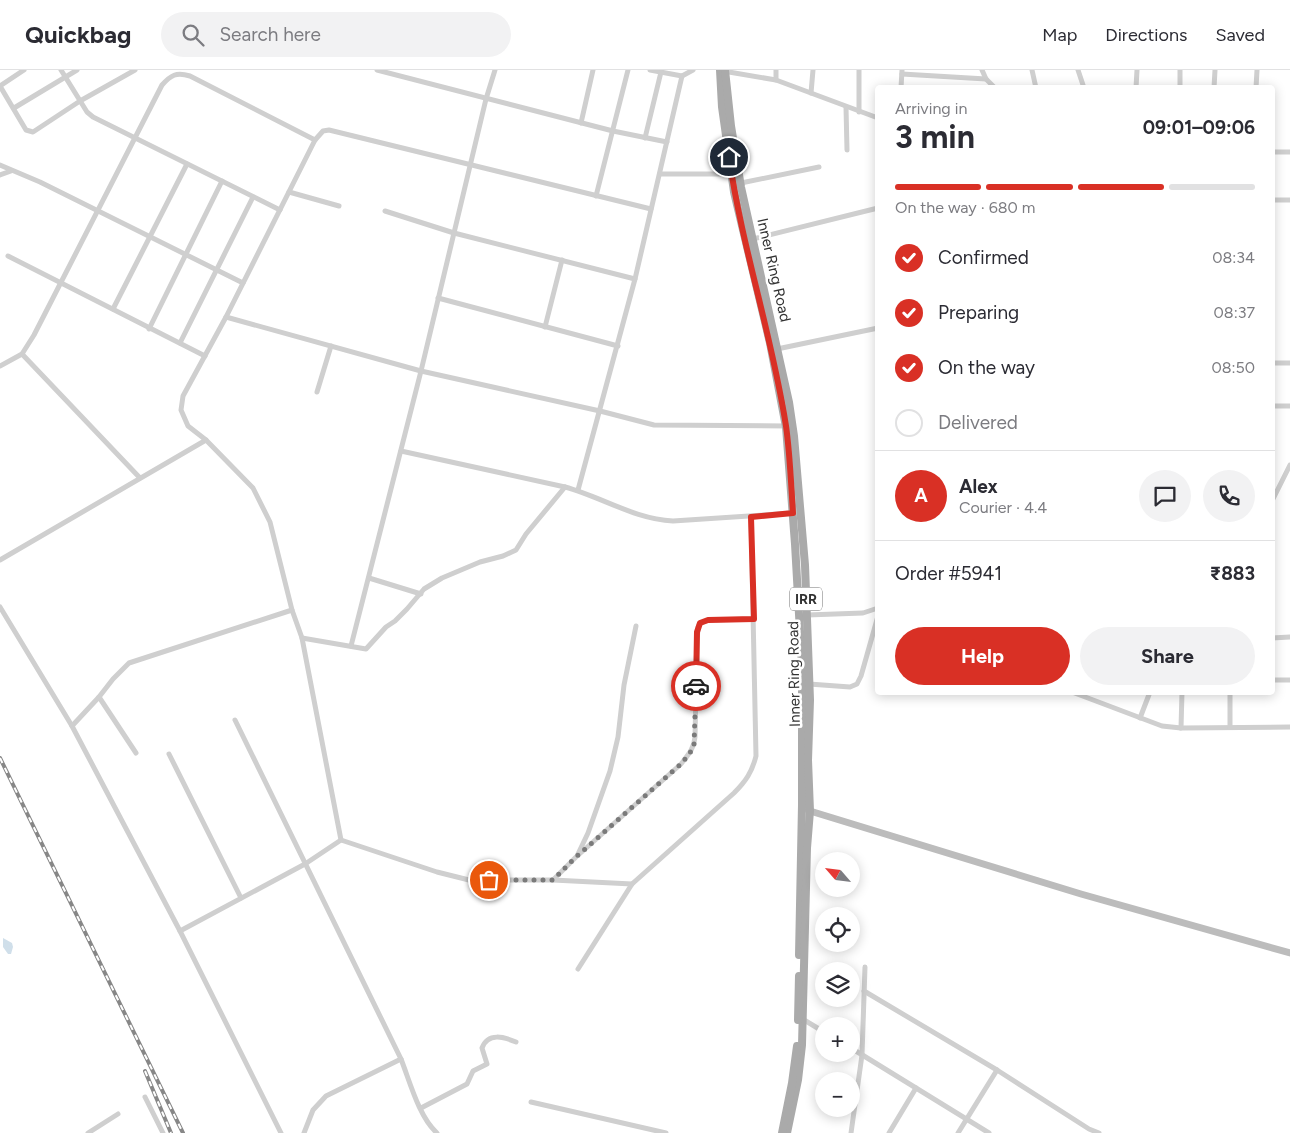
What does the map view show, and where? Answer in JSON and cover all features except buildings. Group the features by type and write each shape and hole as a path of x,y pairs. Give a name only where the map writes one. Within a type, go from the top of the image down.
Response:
{"main road":[{"name":"Inner Ring Road","path":"722,70 722,107 732,174 790,425 802,667 802,805 800,1069 787,1133"},
{"name":"Inner Ring Road","path":"722,70 741,183 777,349 790,425 805,562 809,684 808,760 810,811 801,1018 792,1083 782,1133"}],"street":[{"path":"24,70 0,86 26,130 33,132 80,101 135,70"},
{"path":"61,70 92,117 280,210"},
{"path":"14,108 77,70"},
{"path":"190,76 192,70"},
{"path":"377,70 613,131 667,142"},
{"path":"351,646 422,371 486,99 495,70"},
{"path":"581,123 593,70"},
{"path":"596,196 628,70"},
{"path":"650,70 682,76 693,70"},
{"path":"722,70 776,80 875,117"},
{"path":"776,70 776,80"},
{"path":"811,93 813,70"},
{"path":"859,70 859,112"},
{"path":"982,70 986,79 993,85"},
{"path":"1032,70 1035,85"},
{"path":"1078,70 1083,85"},
{"path":"1136,85 1138,70"},
{"path":"1180,70 1180,85"},
{"path":"1214,85 1215,70"},
{"path":"1256,85 1257,70"},
{"path":"645,138 661,72"},
{"path":"901,85 902,72 930,73 949,78 986,79"},
{"path":"0,366 22,354 34,336 162,85 174,74 179,73 190,76 315,140"},
{"path":"578,490 636,279 682,76"},
{"path":"846,107 848,150"},
{"path":"340,840 302,638 292,610 270,522 253,488 206,440 188,426 182,415 180,403 319,134 329,130 651,209"},
{"path":"1275,152 1290,152"},
{"path":"113,309 186,164"},
{"path":"0,165 40,182 243,283"},
{"path":"741,183 819,167"},
{"path":"0,175 11,170"},
{"path":"660,174 732,174"},
{"path":"149,329 222,181"},
{"path":"289,192 339,206"},
{"path":"180,343 253,197"},
{"path":"1275,200 1290,200"},
{"path":"753,239 875,209"},
{"path":"385,211 454,233 636,279"},
{"path":"8,256 205,356"},
{"path":"545,326 562,260"},
{"path":"438,298 618,346"},
{"path":"226,317 422,371 654,425 790,425"},
{"path":"777,349 875,329"},
{"path":"317,392 331,346"},
{"path":"22,354 140,478"},
{"path":"1275,364 1290,363"},
{"path":"1275,406 1290,406"},
{"path":"0,560 206,440"},
{"path":"401,451 566,486 645,518 659,521 673,522 793,513"},
{"path":"1275,496 1288,475 1290,465"},
{"path":"302,638 362,649 369,647 424,589 442,578 480,562 503,556 516,550 526,534 566,486"},
{"path":"578,969 632,884 734,793 753,769 756,756 751,517"},
{"path":"369,578 421,594"},
{"path":"0,607 72,726 180,930 281,1133"},
{"path":"806,615 863,613 875,609"},
{"path":"72,726 99,697 112,679 129,663 292,610"},
{"path":"553,880 576,857 681,764 690,753 695,737 697,643 700,623 708,620 754,619"},
{"path":"576,857 588,833 610,771 618,737 624,685 636,626"},
{"path":"809,684 850,687 857,684 875,627"},
{"path":"1275,638 1290,637"},
{"path":"1275,680 1290,680"},
{"path":"1080,695 1162,726 1182,728 1290,727"},
{"path":"1092,700 1093,695"},
{"path":"1140,718 1149,695"},
{"path":"1182,695 1182,728"},
{"path":"1230,695 1230,727"},
{"path":"99,697 136,754"},
{"path":"235,720 400,1059 421,1108 431,1128 436,1133"},
{"path":"169,754 241,898"},
{"path":"802,805 810,811 1082,894 1290,953"},
{"path":"340,840 456,878 469,880 553,880 632,884"},
{"path":"180,930 305,864 340,840"},
{"path":"851,1133 862,1055 865,966"},
{"path":"864,992 997,1070 1088,1131 1099,1133"},
{"path":"801,1018 815,1027"},
{"path":"421,1108 467,1084 473,1071 488,1064 482,1048 484,1043 493,1037 499,1036 516,1042"},
{"path":"862,1055 989,1133"},
{"path":"304,1133 314,1110 326,1096 400,1059"},
{"path":"958,1133 997,1070"},
{"path":"889,1133 916,1088"},
{"path":"145,1098 163,1133"},
{"path":"531,1102 666,1133"},
{"path":"88,1133 118,1114"}],"shaded area":[{"path":"3,938 12,943 11,954 8,954 3,947"}],"railway":[{"path":"0,758 183,1133"},
{"path":"145,1071 171,1133"}],"way so far":[{"path":"489,880 553,880 576,857 681,764 694,745 696,686"}],"route":[{"path":"696,686 697,632 700,623 708,620 754,619 751,517 793,513 786,427 770,343 734,192 729,157"}]}
